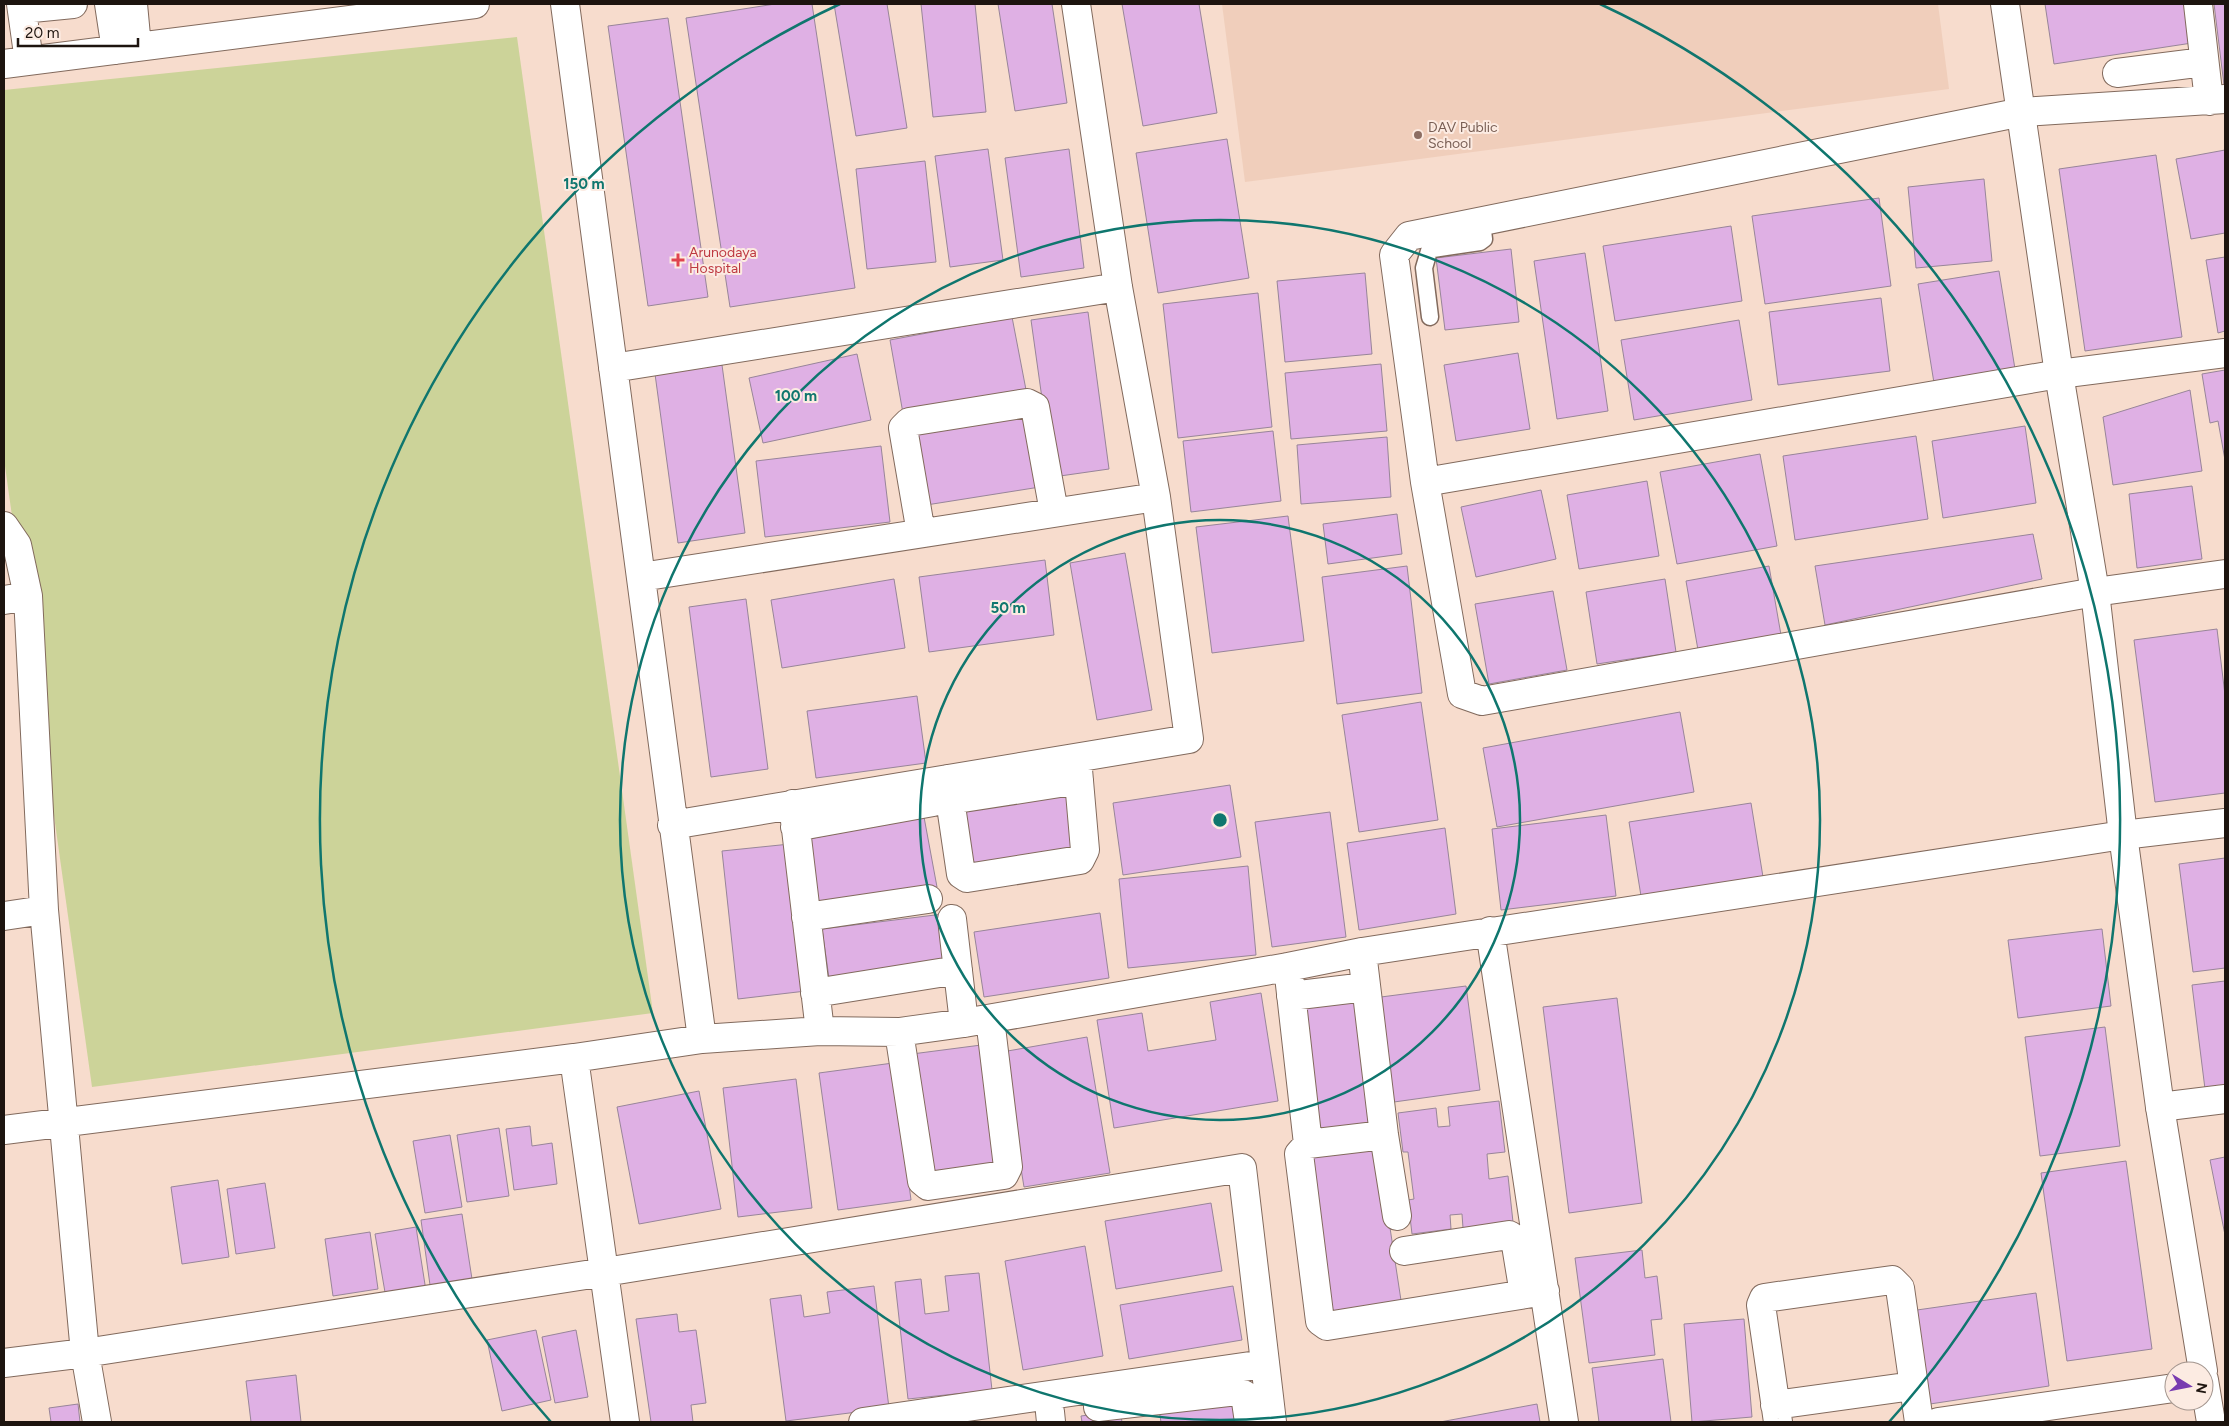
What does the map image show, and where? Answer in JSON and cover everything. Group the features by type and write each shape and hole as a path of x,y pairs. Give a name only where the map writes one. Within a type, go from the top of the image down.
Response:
{"street":[{"path":"73,4 21,6 17,62 475,4"},
{"path":"108,4 126,48"},
{"path":"126,48 133,4"},
{"path":"565,4 672,825 702,1039"},
{"path":"672,825 794,816 1078,769 1189,739 1156,497 1118,288 1076,4"},
{"path":"2005,4 2059,374 2095,592 2123,835 2160,1107 2201,1361"},
{"path":"2198,4 2204,62 2217,100 2022,112 1482,223 1408,236 1394,255 1424,482 1462,694 1482,701 2095,592 2225,574"},
{"path":"2117,73 2204,62"},
{"path":"613,368 1118,288"},
{"path":"1424,482 2059,374 2225,353"},
{"path":"921,533 903,428 909,422 1027,404 1035,407 1054,512"},
{"path":"641,577 1156,497"},
{"path":"4,526 17,545 16,598 63,1122 85,1353 97,1422"},
{"path":"940,791 961,874 967,878 1080,860 1085,850 1078,769"},
{"path":"940,791 940,853"},
{"path":"794,816 820,1031"},
{"path":"4,1130 574,1058 702,1039 820,1031 900,1040 982,1026 1362,952 1490,931 2123,835 2225,824"},
{"path":"806,917 928,899"},
{"path":"4,916 44,910"},
{"path":"900,1040 922,1180 928,1186 1004,1175 1008,1167 982,1026 958,970 952,919"},
{"path":"1490,931 1534,1293"},
{"path":"1362,952 1384,1135 1397,1216"},
{"path":"1288,967 1308,1144"},
{"path":"816,992 958,970"},
{"path":"1291,996 1366,987"},
{"path":"574,1058 625,1422"},
{"path":"2160,1107 2225,1099"},
{"path":"1384,1135 1308,1144 1299,1154 1320,1321 1327,1326 1534,1293"},
{"path":"4,1363 85,1353 605,1272 1242,1168 1272,1422"},
{"path":"974,1179 977,1210"},
{"path":"1404,1251 1509,1235 1516,1239 1534,1293 1564,1422"},
{"path":"1914,1386 1776,1413 1761,1305 1764,1298 1892,1280 1900,1288 1914,1386 1919,1422"},
{"path":"863,1422 1051,1417 1136,1403 1264,1364"},
{"path":"1938,1422 2164,1389"},
{"path":"966,1418 1136,1403 1237,1391 1245,1395 1249,1422"}],"lane":[{"path":"1430,317 1424,268 1429,251 1480,242 1484,239 1482,223"}],"shaded area":[{"name":"DAV Public School","path":"1222,4 1938,4 1949,89 1245,182"}],"green space":[{"path":"517,37 653,1013 92,1087 4,459 4,90"}],"building":[{"path":"775,4 812,4 855,288 730,307 686,18"},
{"path":"834,4 887,4 907,128 856,136"},
{"path":"921,4 975,4 986,112 933,117"},
{"path":"998,4 1052,4 1067,103 1015,111"},
{"path":"1122,4 1199,4 1217,113 1143,126"},
{"path":"2045,4 2186,4 2192,43 2054,64"},
{"path":"2214,4 2225,4 2224,85"},
{"path":"668,18 708,297 648,306 608,26"},
{"path":"1227,139 1249,278 1158,293 1136,153"},
{"path":"988,149 1003,260 950,267 935,156"},
{"path":"1069,149 1084,268 1021,277 1005,158"},
{"path":"2225,150 2225,233 2191,239 2176,159"},
{"path":"2156,155 2182,337 2085,351 2059,169"},
{"path":"925,161 936,262 867,269 856,169"},
{"path":"1984,179 1992,261 1916,268 1908,187"},
{"path":"1879,198 1891,286 1765,304 1752,216"},
{"path":"1731,226 1742,301 1615,321 1603,246"},
{"path":"1511,249 1519,322 1445,330 1436,258"},
{"path":"1585,253 1608,411 1557,419 1534,261"},
{"path":"2225,257 2225,331 2218,333 2206,260"},
{"path":"1999,271 2015,369 1934,383 1918,284"},
{"path":"1365,273 1372,354 1285,362 1277,281"},
{"path":"1258,293 1272,427 1178,438 1163,304"},
{"path":"1881,298 1890,371 1778,385 1769,312"},
{"path":"1088,312 1109,469 1053,477 1031,320"},
{"path":"1012,317 1027,395 904,419 890,340"},
{"path":"1739,320 1752,400 1634,420 1621,340"},
{"path":"1518,353 1530,429 1456,441 1444,365"},
{"path":"857,354 871,420 763,443 749,378"},
{"path":"1381,364 1387,431 1291,439 1285,373"},
{"path":"722,365 745,533 678,543 655,374"},
{"path":"2225,370 2225,460 2218,421 2210,423 2202,374"},
{"path":"2190,390 2202,471 2113,485 2103,417"},
{"path":"1028,408 1040,487 920,506 908,427"},
{"path":"2025,426 2036,503 1943,518 1932,441"},
{"path":"1273,431 1281,501 1191,512 1183,441"},
{"path":"1916,436 1928,519 1795,540 1783,456"},
{"path":"1387,437 1391,497 1301,504 1297,445"},
{"path":"881,446 890,522 765,537 756,461"},
{"path":"1760,454 1777,546 1677,564 1660,472"},
{"path":"1647,481 1659,556 1579,569 1567,495"},
{"path":"2192,486 2202,559 2137,568 2129,494"},
{"path":"1541,490 1556,559 1476,577 1461,507"},
{"path":"1397,514 1402,554 1328,564 1323,524"},
{"path":"1288,516 1304,641 1212,653 1196,527"},
{"path":"2033,534 2042,579 1825,625 1815,566"},
{"path":"1125,553 1152,710 1097,720 1070,563"},
{"path":"1045,560 1054,635 929,652 919,577"},
{"path":"1407,566 1422,693 1337,704 1322,577"},
{"path":"1769,566 1781,635 1698,650 1686,581"},
{"path":"894,579 905,648 782,668 771,600"},
{"path":"1665,579 1676,652 1597,664 1586,592"},
{"path":"1553,591 1567,670 1489,684 1475,604"},
{"path":"746,599 768,769 711,777 689,607"},
{"path":"2217,629 2225,695 2225,793 2155,802 2134,640"},
{"path":"917,696 926,763 816,778 807,711"},
{"path":"1421,702 1438,820 1359,832 1342,715"},
{"path":"1680,712 1694,792 1497,827 1483,748"},
{"path":"1230,785 1241,857 1123,875 1113,803"},
{"path":"1072,786 1081,853 967,873 956,805"},
{"path":"1751,803 1763,877 1641,896 1629,822"},
{"path":"1330,812 1346,937 1272,947 1255,822"},
{"path":"1606,815 1616,896 1501,910 1492,829"},
{"path":"924,817 937,887 814,908 803,840"},
{"path":"1445,828 1456,914 1359,930 1347,843"},
{"path":"790,844 806,991 738,999 722,851"},
{"path":"2225,858 2225,968 2193,972 2179,864"},
{"path":"1248,866 1256,955 1128,968 1119,879"},
{"path":"1100,913 1109,978 984,997 974,932"},
{"path":"943,914 948,968 830,985 822,929"},
{"path":"2102,929 2111,1006 2018,1018 2008,940"},
{"path":"2225,981 2225,1086 2205,1089 2192,985"},
{"path":"1466,986 1480,1090 1394,1102 1381,997"},
{"path":"1360,992 1379,1128 1317,1137 1299,998"},
{"path":"1261,993 1278,1101 1114,1128 1097,1020 1142,1013 1148,1051 1216,1040 1210,1002"},
{"path":"1617,998 1642,1203 1569,1213 1543,1007"},
{"path":"2105,1027 2120,1146 2040,1156 2025,1037"},
{"path":"1087,1037 1110,1173 1024,1187 1002,1052"},
{"path":"989,1044 1003,1169 928,1181 912,1054"},
{"path":"893,1063 911,1200 838,1210 819,1073"},
{"path":"796,1079 812,1208 738,1217 723,1088"},
{"path":"699,1091 721,1209 639,1224 617,1107"},
{"path":"1499,1101 1505,1152 1487,1154 1489,1179 1508,1176 1513,1222 1463,1228 1462,1214 1450,1215 1451,1229 1412,1234 1408,1200 1414,1199 1408,1152 1403,1152 1398,1113 1436,1108 1438,1127 1450,1126 1448,1107"},
{"path":"530,1126 532,1146 552,1143 557,1184 514,1190 506,1129"},
{"path":"499,1128 509,1196 467,1202 457,1135"},
{"path":"450,1135 462,1207 425,1213 413,1141"},
{"path":"1377,1142 1402,1307 1330,1321 1305,1153"},
{"path":"2225,1157 2225,1235 2210,1160"},
{"path":"2126,1161 2152,1349 2067,1361 2041,1173"},
{"path":"218,1180 229,1257 182,1264 171,1187"},
{"path":"265,1183 275,1248 236,1254 227,1189"},
{"path":"1211,1203 1222,1271 1116,1289 1105,1221"},
{"path":"462,1214 472,1279 430,1285 421,1220"},
{"path":"416,1227 426,1291 386,1298 375,1234"},
{"path":"370,1232 378,1289 333,1296 325,1239"},
{"path":"1085,1246 1103,1356 1023,1370 1005,1261"},
{"path":"1642,1250 1645,1278 1657,1276 1662,1319 1651,1320 1655,1355 1589,1363 1575,1258"},
{"path":"979,1273 992,1390 908,1399 895,1282 921,1279 925,1314 949,1311 945,1276"},
{"path":"874,1286 889,1408 786,1421 770,1299 801,1295 804,1317 830,1313 827,1292"},
{"path":"1233,1286 1242,1340 1129,1359 1120,1305"},
{"path":"2036,1293 2049,1386 1930,1404 1917,1310"},
{"path":"677,1314 679,1332 696,1330 706,1403 691,1405 693,1422 651,1422 636,1319"},
{"path":"1744,1319 1752,1417 1692,1422 1684,1324"},
{"path":"536,1330 551,1400 502,1411 487,1340"},
{"path":"576,1330 588,1397 555,1403 542,1337"},
{"path":"1663,1359 1671,1422 1599,1422 1592,1368"},
{"path":"296,1375 301,1422 251,1422 246,1381"},
{"path":"1236,1398 1239,1422 1161,1422 1159,1410"},
{"path":"78,1404 80,1422 51,1422 49,1408"},
{"path":"1537,1404 1540,1422 1440,1422"},
{"path":"1120,1411 1122,1422 1082,1422 1081,1416"}],"place":[{"name":"DAV Public School","path":"1418,135"},
{"name":"Arunodaya Hospital","path":"678,260"}]}
